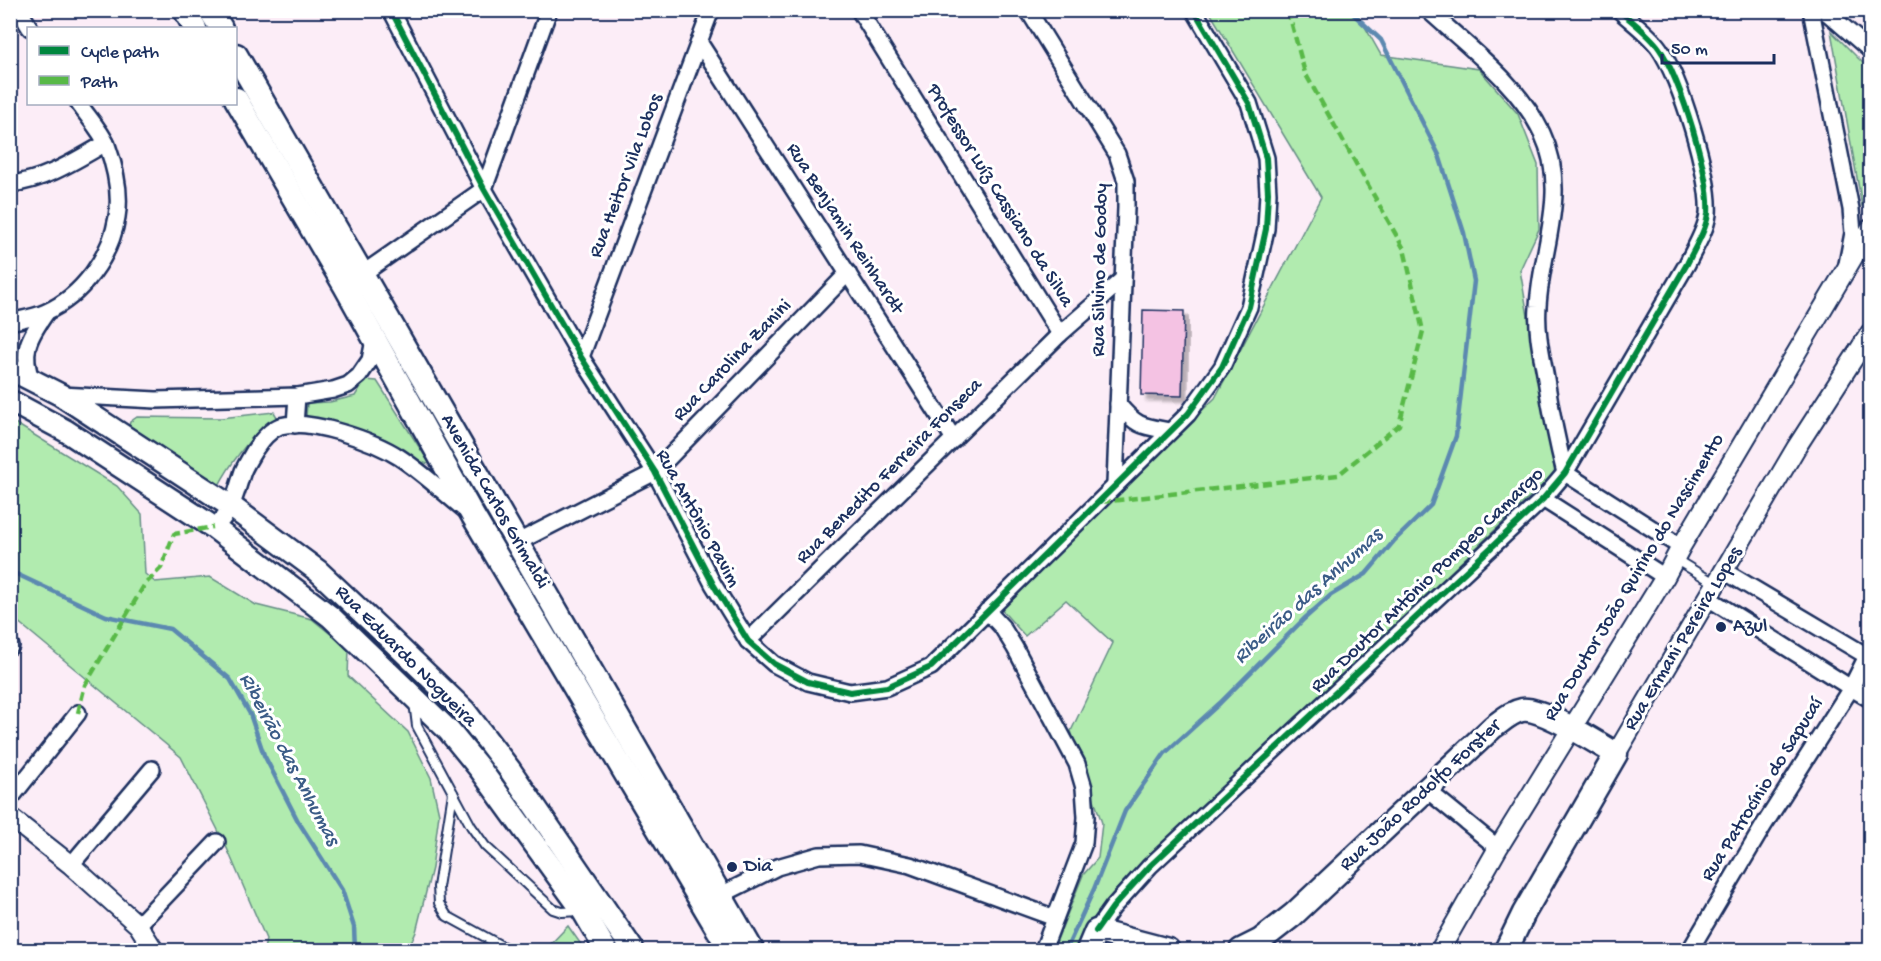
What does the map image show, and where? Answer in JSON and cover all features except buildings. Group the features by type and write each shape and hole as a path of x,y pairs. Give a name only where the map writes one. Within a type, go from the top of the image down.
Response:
{"main road":[{"path":"185,10 194,27"},
{"path":"210,10 219,27"},
{"name":"Avenida Carlos Grimaldi","path":"237,57 353,280 374,340 474,516 730,951"},
{"name":"Avenida Carlos Grimaldi","path":"237,101 518,542 752,951"},
{"name":"Rua Eduardo Nogueira","path":"10,369 61,395 232,507 318,571 464,710 510,770 633,951"},
{"name":"Rua Eduardo Nogueira","path":"10,400 66,431 213,527 332,617 449,730 583,911 606,951"},
{"name":"Rua João Rodolfo Forster","path":"1241,951 1261,940 1293,915 1493,727 1519,710 1530,709 1572,728 1616,754"},
{"name":"Rua Ermani Pereira Lopes","path":"1506,951 1524,913 1616,754"},
{"path":"1092,941 1168,951"}],"street":[{"path":"19,10 29,27"},
{"path":"353,280 484,189 549,10"},
{"name":"Rua Heitor Vila Lobos","path":"581,357 711,10"},
{"name":"Professor Luíz Cassiano da Silva","path":"859,10 1060,334 1123,279"},
{"name":"Rua Silvino de Godoy","path":"1028,10 1116,154 1126,181 1115,484"},
{"name":"Rua Antônio Pavim","path":"395,13 484,189 581,357 655,472 713,584 748,641 774,664 808,682 850,692 887,687 931,667 1188,414 1222,367 1249,307 1266,229 1268,193 1266,158 1249,103 1194,10"},
{"path":"1428,10 1499,75 1523,101 1541,131 1552,161 1555,195 1538,307 1538,328 1556,438 1565,473 1678,553"},
{"name":"Rua Doutor Antônio Pompeo Camargo","path":"1092,941 1113,907 1150,866 1543,499 1565,473 1687,264 1703,231 1708,214 1707,194 1699,154 1669,63 1657,45 1619,10"},
{"path":"1811,10 1851,209 1852,233 1846,268"},
{"path":"1824,10 1870,50"},
{"name":"Rua Benjamin Reinhardt","path":"699,42 954,439"},
{"path":"32,381 27,369 26,358 27,346 33,331 46,313 74,294 92,276 104,257 117,217 117,177 106,143 80,105"},
{"path":"10,184 32,182 106,143"},
{"name":"Rua Doutor João Quirino do Nascimento","path":"1440,951 1498,848 1665,577 1870,229"},
{"name":"Rua Carolina Zanini","path":"518,542 655,472 848,273"},
{"path":"10,322 46,313"},
{"name":"Rua Ermani Pereira Lopes","path":"1616,754 1796,448 1870,333"},
{"name":"Rua Benedito Ferreira Fonseca","path":"748,641 1060,334"},
{"path":"61,395 156,400 297,396 333,390 348,385 359,376 370,360 374,340"},
{"path":"295,425 297,396"},
{"path":"1118,404 1131,420 1146,426 1170,430"},
{"path":"213,527 225,517 232,507 244,469 256,447 272,430 295,425 328,430 380,446 400,458 474,516"},
{"path":"1543,499 1665,577"},
{"path":"1716,584 1869,653"},
{"path":"1716,584 1851,688 1870,698"},
{"path":"987,611 1002,627 1021,658 1077,764 1084,788 1086,818 1084,843 1042,951"},
{"name":"Rua Patrocínio do Sapucaí","path":"1690,951 1764,825 1851,688 1869,653"},
{"path":"10,799 78,713"},
{"path":"71,865 152,769"},
{"path":"1427,790 1498,848"},
{"path":"10,817 71,865 138,925 154,951"},
{"path":"138,925 217,842"},
{"path":"719,896 777,867 819,855 859,854 910,865 1055,918"}],"lane":[{"path":"1678,553 1716,584"},
{"path":"414,697 414,716 417,726 485,846 553,909 562,912 583,911"},
{"path":"453,793 438,887 439,903 447,916 509,951"}],"green space":[{"path":"1209,11 1356,11 1381,55 1479,69 1518,114 1538,165 1539,229 1520,270 1555,473 1112,894 1100,911 1081,950 1053,950 1083,875 1098,858 1102,823 1071,731 1113,643 1066,600 1025,636 999,607 1215,398 1321,197"},
{"path":"1831,31 1870,70 1870,194 1862,206"},
{"path":"365,380 377,381 430,464 419,461 391,442 375,435 306,418 307,403 330,402 355,396"},
{"path":"274,412 277,417 243,448 218,487 128,429 130,422 137,417 221,418"},
{"path":"10,420 117,486 142,514 145,574 155,582 210,577 256,605 312,619 349,649 348,676 408,732 431,778 439,814 432,868 416,932 408,950 264,950 266,939 226,846 181,757 11,616"},
{"path":"568,926 585,950 545,950"}],"waterway":[{"name":"Ribeirão das Anhumas","path":"1066,950 1094,889 1125,811 1165,753 1220,703 1304,619 1331,595 1366,574 1394,541 1431,505 1456,436 1474,281 1464,233 1439,155 1381,40 1349,10"},
{"name":"Ribeirão das Anhumas","path":"10,571 106,616 170,629 230,679 250,714 264,755 298,821 342,890 354,927 355,950"}],"marked path":[{"path":"1101,502 1338,475 1399,425 1423,331 1404,249 1305,73 1288,10"},
{"path":"78,713 85,685 145,584 161,568 174,534 213,527"}],"cycle path":[{"path":"391,10 484,189 581,357 655,472 713,584 748,641 774,664 808,682 850,692 887,687 931,667 1188,414 1222,367 1249,307 1266,229 1268,193 1266,158 1249,103 1194,10"},
{"path":"1096,931 1113,907 1150,866 1543,499 1565,473 1687,264 1702,233 1708,214 1705,177 1693,128 1676,81 1659,48 1619,10"}],"place":[{"name":"Azul","path":"1721,627"},
{"name":"Dia","path":"732,867"}]}
